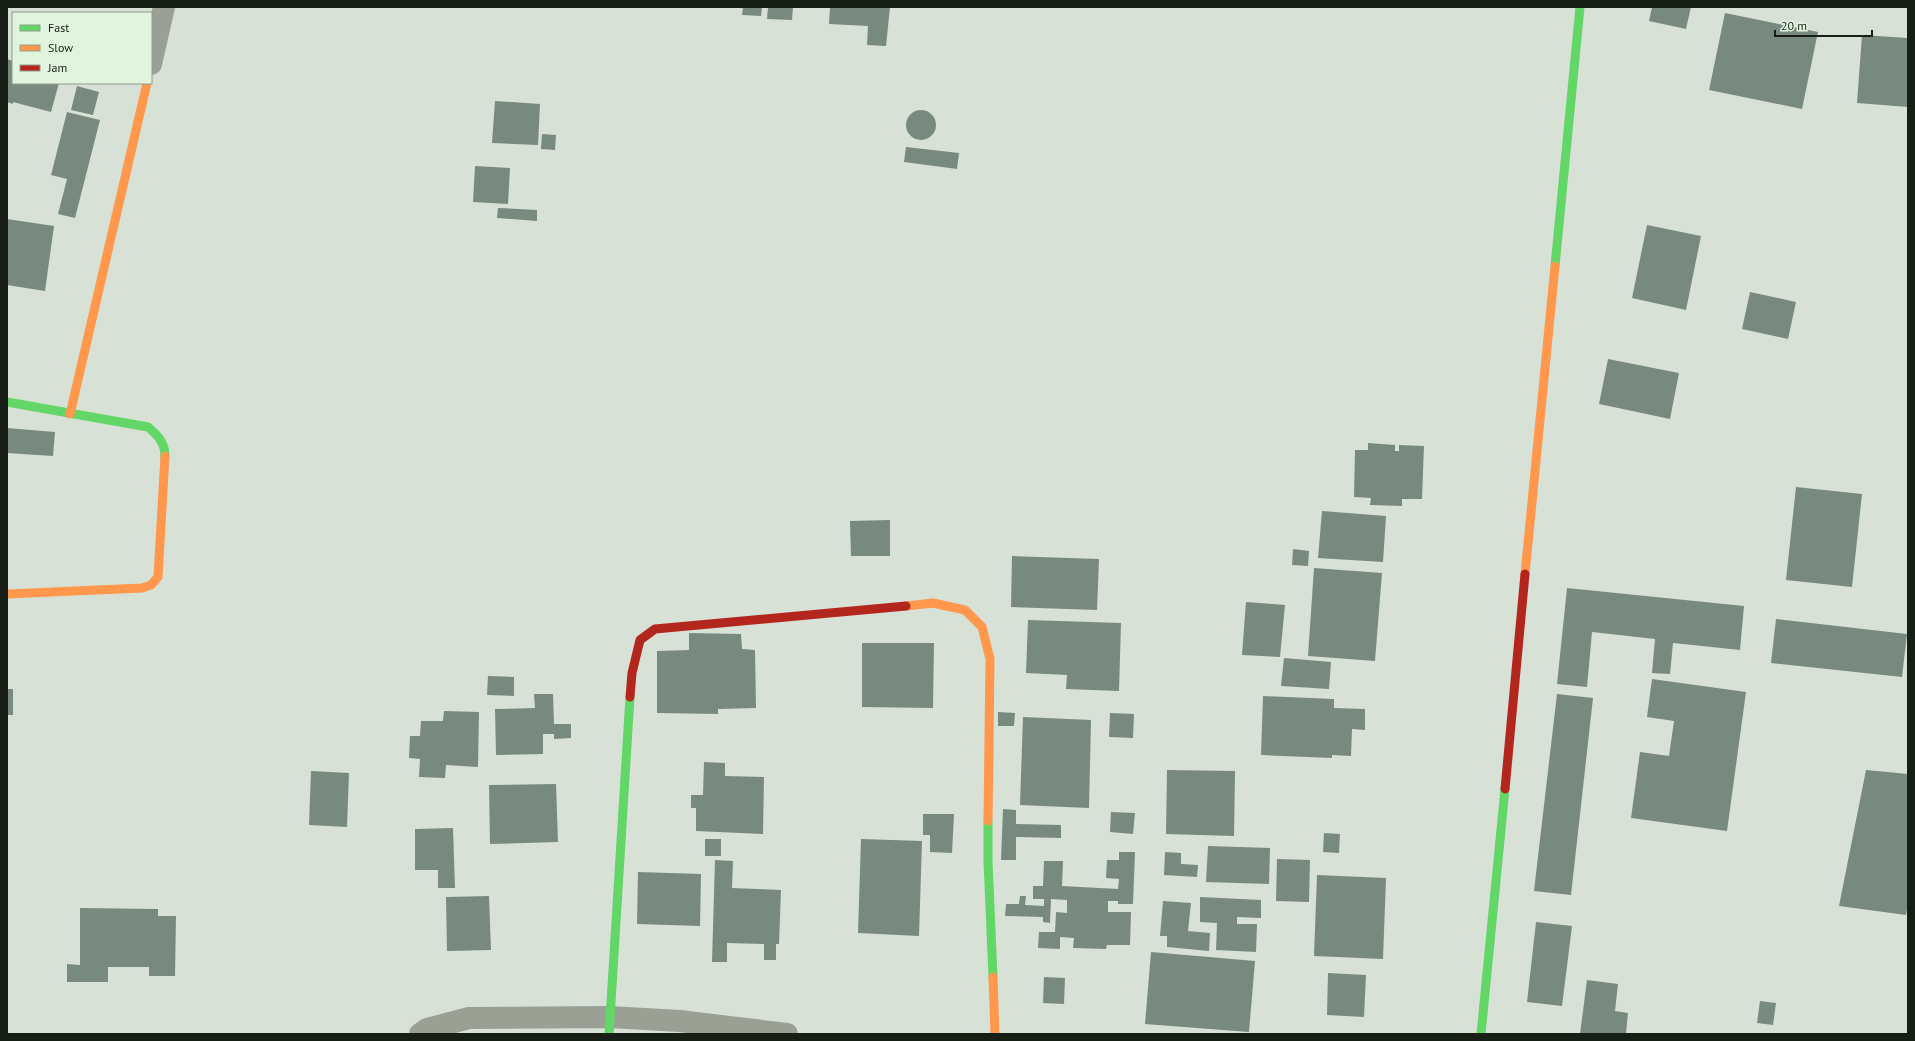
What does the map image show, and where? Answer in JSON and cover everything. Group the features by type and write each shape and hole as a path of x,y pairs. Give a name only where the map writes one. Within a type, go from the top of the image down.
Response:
{"street":[{"path":"152,60 164,7"},
{"path":"1481,1034 1580,7"},
{"path":"70,414 146,84"},
{"path":"7,402 148,427 159,437 165,448 158,577 152,585 142,588 7,594"},
{"path":"609,1025 632,673 640,640 656,629 933,603 964,610 982,627 990,659 988,861 995,1034"},
{"path":"420,1034 427,1028 469,1018 609,1025 680,1021 787,1034"}],"building":[{"path":"743,7 762,7 761,16 742,15"},
{"path":"768,7 793,7 792,20 767,19"},
{"path":"830,7 890,7 886,46 867,45 868,26 829,24"},
{"path":"1652,7 1691,7 1686,29 1649,21"},
{"path":"1725,13 1818,32 1802,109 1709,90"},
{"path":"1862,35 1908,38 1908,107 1857,103"},
{"path":"7,59 12,61 12,84 59,84 51,112 13,102 13,104 7,102"},
{"path":"77,86 99,92 93,115 71,110"},
{"path":"495,101 540,104 538,145 492,143"},
{"path":"921,110 932,114 936,125 932,136 921,140 910,136 906,125 910,114"},
{"path":"67,112 100,120 75,218 58,214 67,179 51,175"},
{"path":"542,134 556,135 555,150 541,149"},
{"path":"906,147 959,153 957,169 904,162"},
{"path":"475,166 510,168 508,204 473,202"},
{"path":"498,208 537,210 537,221 497,218"},
{"path":"7,219 54,226 45,291 7,285"},
{"path":"1647,225 1701,236 1686,310 1632,298"},
{"path":"1750,292 1796,302 1788,339 1742,329"},
{"path":"1608,359 1679,373 1670,419 1599,404"},
{"path":"7,428 55,432 53,456 7,453"},
{"path":"1368,443 1395,445 1395,451 1399,451 1399,445 1424,446 1422,499 1402,499 1402,506 1370,505 1371,498 1354,497 1355,450 1368,450"},
{"path":"1796,487 1862,494 1852,587 1786,580"},
{"path":"1322,511 1386,516 1383,562 1318,558"},
{"path":"890,520 890,556 851,556 850,521"},
{"path":"1293,549 1309,551 1308,566 1292,565"},
{"path":"1012,556 1099,559 1097,610 1011,607"},
{"path":"1314,568 1382,573 1375,661 1308,656"},
{"path":"1567,588 1744,606 1740,650 1673,643 1670,674 1652,673 1655,639 1592,632 1587,687 1557,684"},
{"path":"1246,602 1285,605 1280,657 1242,655"},
{"path":"1776,619 1907,634 1902,677 1771,663"},
{"path":"1028,620 1121,623 1119,691 1066,689 1067,675 1026,673"},
{"path":"689,633 741,634 742,649 755,650 756,708 718,709 718,714 657,713 657,651 689,650"},
{"path":"862,643 934,643 933,708 862,707"},
{"path":"1284,658 1331,662 1329,689 1281,686"},
{"path":"488,676 514,677 514,696 487,695"},
{"path":"1652,679 1746,692 1727,831 1631,818 1640,752 1669,756 1674,721 1647,717"},
{"path":"7,689 13,689 13,715 7,715"},
{"path":"534,694 553,694 554,724 571,724 571,738 554,739 554,734 543,734 543,754 496,755 495,709 535,708"},
{"path":"1557,694 1593,698 1571,895 1534,891"},
{"path":"1263,696 1334,699 1334,708 1365,709 1365,730 1352,729 1351,756 1332,755 1332,758 1261,755"},
{"path":"444,711 479,712 478,767 446,765 445,778 419,777 420,759 409,758 410,736 420,736 421,721 443,721"},
{"path":"998,712 1015,713 1014,726 998,726"},
{"path":"1110,713 1134,714 1133,738 1109,737"},
{"path":"1023,717 1091,720 1089,808 1020,805"},
{"path":"704,762 725,763 725,776 764,777 763,834 696,831 696,808 691,808 691,795 703,795"},
{"path":"1167,770 1235,771 1234,836 1166,834"},
{"path":"1866,770 1908,774 1908,903 1906,915 1839,906"},
{"path":"311,771 349,773 347,827 309,825"},
{"path":"556,784 558,842 490,844 489,785"},
{"path":"1003,809 1016,810 1016,824 1061,825 1061,838 1016,837 1016,860 1001,860"},
{"path":"1111,812 1135,813 1133,834 1110,832"},
{"path":"923,814 954,814 952,853 930,852 930,835 923,835"},
{"path":"453,828 455,888 438,888 438,870 415,870 415,829"},
{"path":"1324,833 1340,834 1339,853 1323,852"},
{"path":"705,839 721,839 721,856 705,856"},
{"path":"861,839 922,841 919,936 858,933"},
{"path":"1208,846 1270,848 1269,884 1206,882"},
{"path":"1119,852 1135,852 1133,904 1118,904 1118,901 1108,901 1108,912 1131,912 1130,945 1107,945 1106,949 1073,948 1074,938 1060,937 1060,949 1038,948 1039,932 1055,932 1056,912 1067,913 1067,900 1051,899 1050,923 1043,922 1043,917 1005,916 1006,904 1019,904 1020,896 1026,896 1025,905 1044,906 1044,899 1033,899 1033,886 1043,886 1044,861 1063,861 1062,886 1118,889 1119,879 1106,878 1107,860 1119,860"},
{"path":"1165,852 1181,853 1181,864 1198,865 1197,877 1164,875"},
{"path":"1277,859 1310,860 1309,902 1276,901"},
{"path":"715,860 733,861 732,888 781,890 779,944 776,944 776,960 764,960 764,944 727,943 727,962 712,962"},
{"path":"638,872 701,874 700,926 637,924"},
{"path":"1317,875 1386,878 1383,959 1314,956"},
{"path":"489,896 491,950 447,951 446,897"},
{"path":"1200,897 1261,900 1261,918 1237,917 1237,924 1257,924 1256,952 1216,950 1217,923 1200,922"},
{"path":"1163,901 1191,903 1188,931 1210,933 1209,951 1167,947 1167,936 1160,936"},
{"path":"80,908 158,909 158,916 176,916 175,976 149,976 149,967 108,967 108,982 67,982 67,964 80,965"},
{"path":"1536,922 1572,926 1562,1006 1527,1002"},
{"path":"1151,952 1255,961 1249,1032 1145,1024"},
{"path":"1328,973 1366,975 1364,1017 1327,1015"},
{"path":"1044,977 1065,978 1064,1004 1043,1003"},
{"path":"1587,980 1618,984 1615,1011 1628,1013 1626,1034 1580,1034"},
{"path":"1760,1001 1776,1003 1773,1025 1757,1023"}],"traffic: fast":[{"path":"1555,266 1580,7"},
{"path":"7,402 148,427 162,443 165,456"},
{"path":"609,1034 630,697"},
{"path":"1481,1034 1505,789"},
{"path":"988,821 988,861 993,977"}],"traffic: slow":[{"path":"70,414 147,84"},
{"path":"1525,574 1555,266"},
{"path":"7,594 142,588 151,585 158,577 165,456"},
{"path":"906,606 933,603 965,610 982,627 990,659 988,821"},
{"path":"993,977 995,1034"}],"traffic: jam":[{"path":"1505,789 1525,574"},
{"path":"630,697 632,673 640,640 655,629 906,606"}]}
